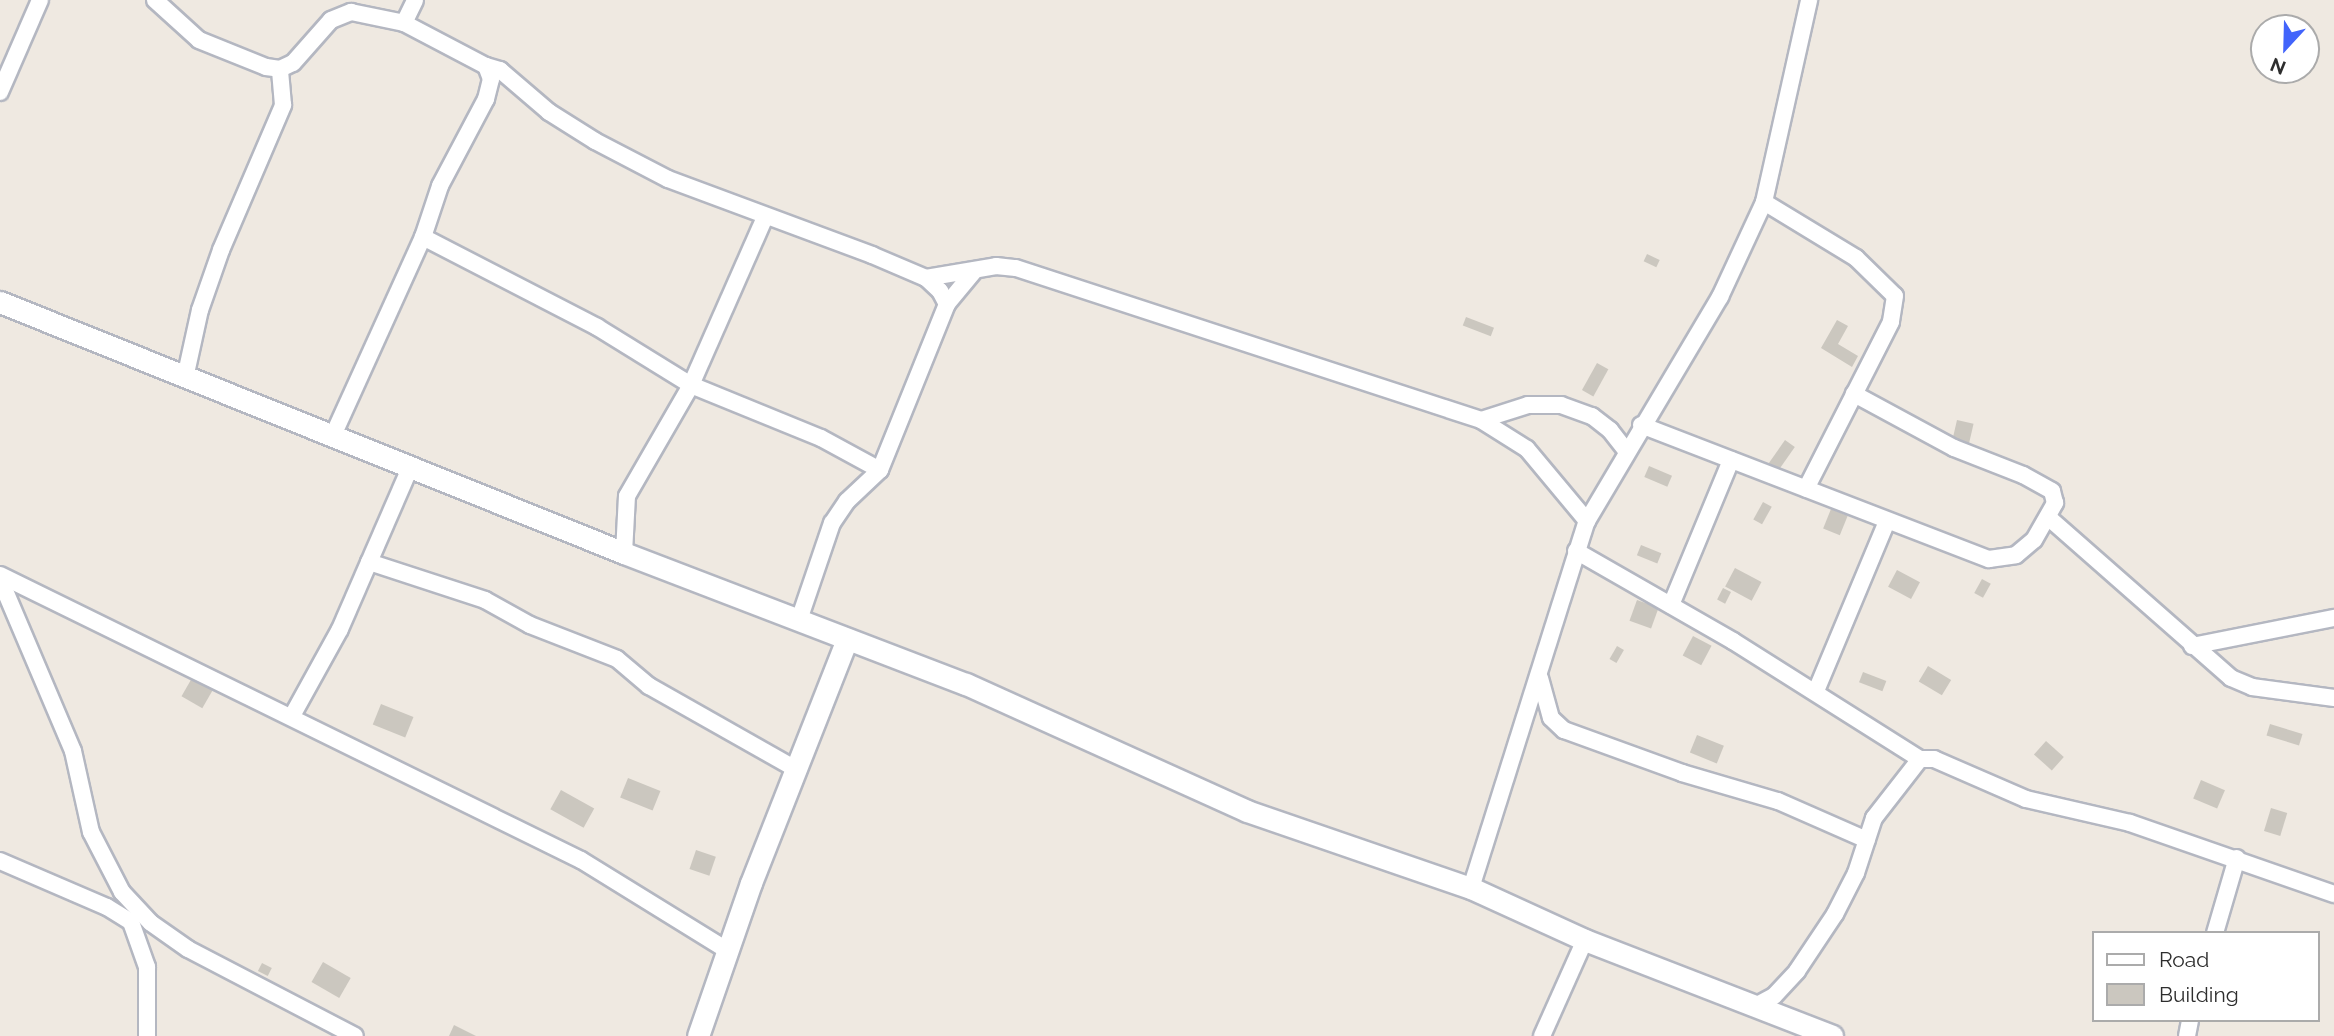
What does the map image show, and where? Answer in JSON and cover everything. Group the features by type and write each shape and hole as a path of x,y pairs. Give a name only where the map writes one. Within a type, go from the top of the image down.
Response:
{"street":[{"path":"0,92 40,0"},
{"path":"155,0 199,40 280,69 293,62 331,20 351,12 404,23 486,66 500,70 549,113 594,141 668,179 926,278 975,270 1016,268 1481,420 1527,449 1587,521"},
{"path":"404,23 415,0"},
{"path":"1471,888 1587,521 1641,425 1720,297 1764,202 1808,0"},
{"path":"334,433 423,237 440,186 486,99 491,79 486,66"},
{"path":"185,378 200,310 220,250 283,105 280,69"},
{"path":"1764,202 1856,258 1895,296 1891,322 1806,489"},
{"path":"624,553 628,496 691,385 765,217"},
{"path":"423,237 597,327 691,385 821,438 880,470"},
{"path":"799,620 832,523 847,501 880,470 947,304 975,270"},
{"path":"926,278 947,304"},
{"path":"0,302 185,378 334,433 624,553 966,684 1247,811 1471,888 1585,940 1832,1036"},
{"path":"1641,425 1989,559 2015,555 2034,540 2049,518 2055,503 2052,491 2041,483 1954,448 1854,394"},
{"path":"1481,420 1528,405 1560,404 1592,416 1610,430 1627,452"},
{"path":"1671,605 1731,460"},
{"path":"292,716 340,629 411,466"},
{"path":"2049,518 2231,678 2252,688 2334,698"},
{"path":"1816,691 1887,521"},
{"path":"1576,551 1816,691 1920,759 1934,759 2026,799 2130,823 2237,858 2334,894"},
{"path":"369,562 485,600 530,625 617,659 649,686 796,769"},
{"path":"0,577 292,716 581,860 727,950"},
{"path":"0,577 73,751 91,832 122,892 151,923 188,949 355,1036"},
{"path":"2192,646 2334,618"},
{"path":"698,1036 727,950 847,639"},
{"path":"1539,676 1551,718 1564,730 1682,773 1777,801 1867,840"},
{"path":"1757,1005 1774,996 1797,971 1835,914 1874,818 1920,759"},
{"path":"2216,931 2237,858"},
{"path":"0,861 107,906 131,922 147,967 146,1036"},
{"path":"1542,1036 1585,940"}],"building":[{"path":"1647,254 1660,260 1656,267 1644,261"},
{"path":"1466,317 1494,328 1491,336 1463,325"},
{"path":"1837,320 1848,326 1838,344 1858,356 1852,367 1821,348"},
{"path":"1597,363 1608,369 1593,396 1582,390"},
{"path":"1957,420 1974,424 1968,446 1952,442"},
{"path":"1785,440 1795,447 1778,471 1768,464"},
{"path":"1649,466 1672,476 1667,487 1644,477"},
{"path":"1763,502 1772,507 1762,524 1753,519"},
{"path":"1831,509 1848,516 1840,535 1823,528"},
{"path":"1641,545 1661,553 1657,563 1637,555"},
{"path":"1735,568 1761,582 1752,601 1725,587"},
{"path":"1897,570 1920,582 1911,599 1888,587"},
{"path":"1982,579 1991,584 1983,598 1974,593"},
{"path":"1723,588 1731,592 1725,604 1717,600"},
{"path":"1637,600 1659,608 1651,629 1629,621"},
{"path":"1693,636 1712,646 1701,665 1683,655"},
{"path":"1617,646 1624,650 1616,663 1610,659"},
{"path":"1928,666 1951,680 1942,695 1919,681"},
{"path":"1863,672 1886,681 1882,691 1859,682"},
{"path":"192,678 213,690 202,708 182,696"},
{"path":"381,704 413,717 405,738 373,724"},
{"path":"2270,724 2303,734 2299,745 2266,735"},
{"path":"1697,735 1724,746 1717,763 1690,753"},
{"path":"2046,741 2064,757 2052,770 2034,754"},
{"path":"628,778 660,791 653,811 620,797"},
{"path":"2201,780 2225,790 2217,809 2193,798"},
{"path":"561,790 594,808 584,828 550,809"},
{"path":"2271,808 2287,813 2280,836 2264,831"},
{"path":"696,850 716,857 709,876 689,869"},
{"path":"323,962 351,978 339,998 311,982"},
{"path":"262,963 272,968 268,976 258,971"},
{"path":"454,1025 476,1036 449,1036"}]}
